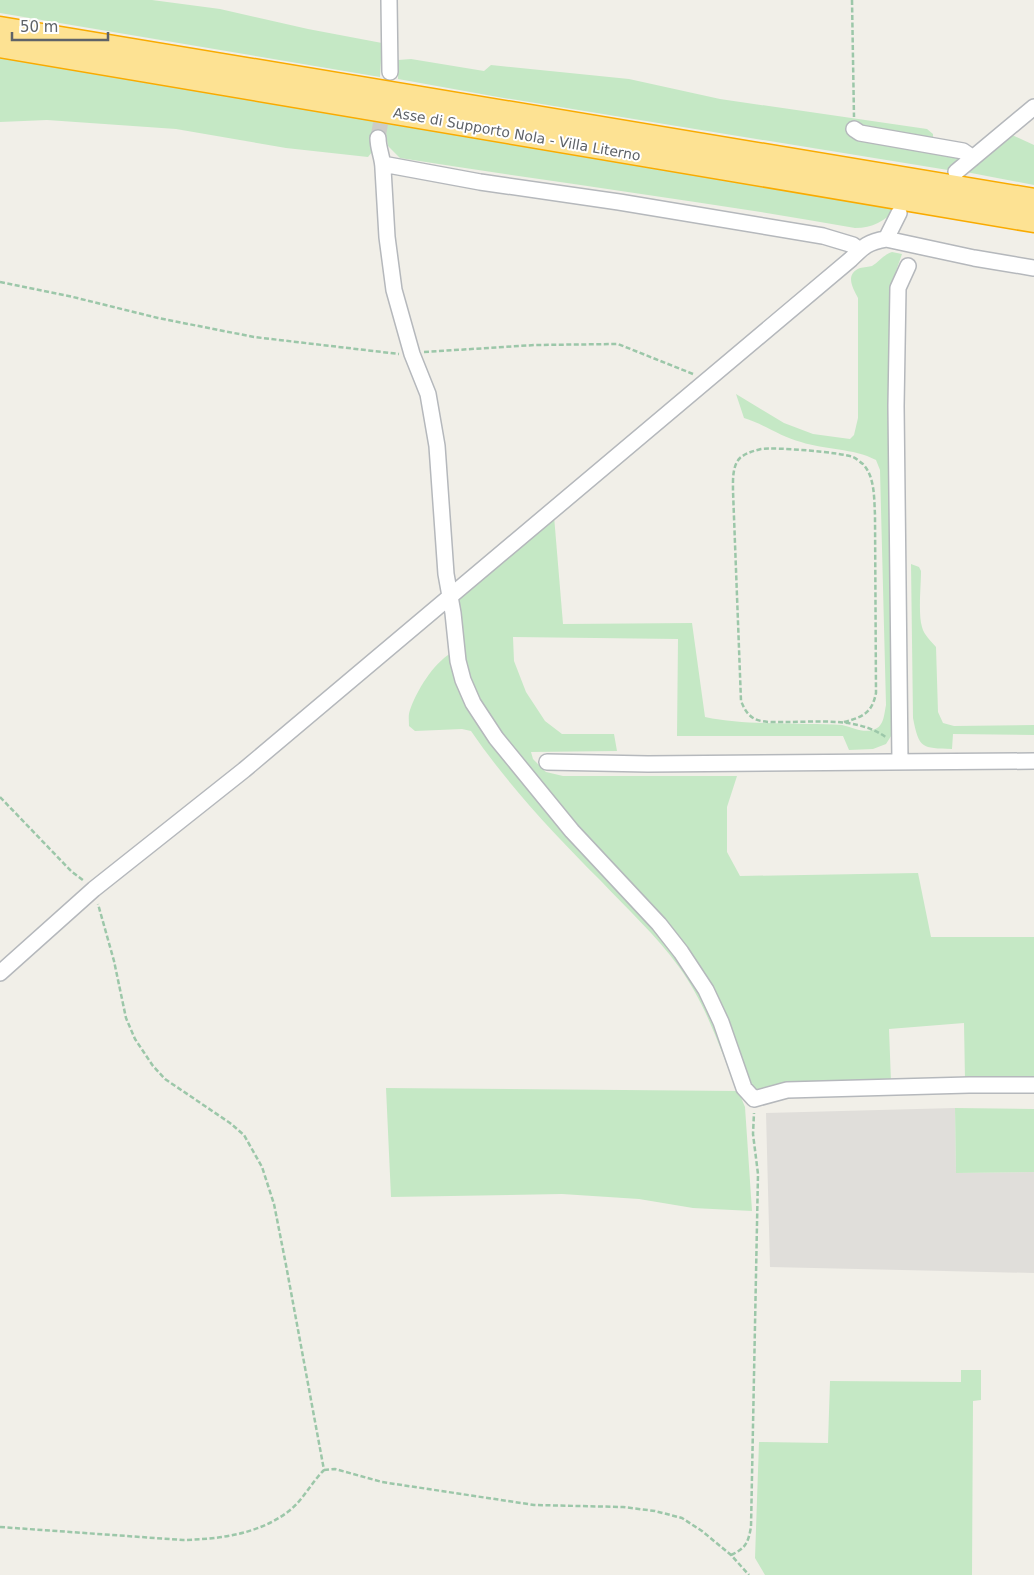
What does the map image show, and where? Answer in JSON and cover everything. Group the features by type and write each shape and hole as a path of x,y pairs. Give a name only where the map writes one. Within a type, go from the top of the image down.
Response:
{"highway":[{"name":"Asse di Supporto Nola - Villa Literno","path":"0,28 1034,200"},
{"name":"Asse di Supporto Nola - Villa Literno","path":"0,46 1034,220"}],"street":[{"path":"389,0 390,72"},
{"path":"956,172 1034,107"},
{"path":"854,129 860,133 963,151 973,158"},
{"path":"378,138 378,149 383,163 387,237 394,290 412,354 428,394 437,446 446,574 453,613 458,661 463,680 473,703 496,738 572,831 659,924 680,952 706,990 721,1022 744,1088 754,1098 787,1090 1034,1085"},
{"path":"383,169 388,165 470,180 824,236 853,245 860,250"},
{"path":"886,239 899,213"},
{"path":"0,973 94,890 244,770 872,241 886,239 974,258 1034,268"},
{"path":"900,755 896,406 898,288 908,266"},
{"path":"547,762 648,764 900,755 1034,761"}],"path":[{"path":"852,0 854,129"},
{"path":"0,282 73,297 158,318 254,336 396,354 535,345 618,344 707,380"},
{"path":"844,722 860,718 868,712 874,704 876,693 874,488 869,474 862,464 854,458 781,449 763,449 750,452 739,459 733,474 741,701 746,712 755,719 776,722 844,722 871,728 880,733 900,755"},
{"path":"0,798 72,872 94,890 114,962 126,1018 135,1039 153,1066 165,1079 230,1123 244,1136 262,1167 274,1204 285,1256 324,1470"},
{"path":"732,1555 743,1549 749,1539 751,1527 758,1174 754,1134 754,1098"},
{"path":"0,1527 183,1540 212,1539 237,1535 265,1525 290,1510 324,1470 330,1468 382,1482 534,1505 623,1507 655,1511 682,1518 702,1531 732,1555 748,1575"}],"shaded area":[{"path":"955,1108 956,1173 1034,1172 1034,1273 770,1267 766,1113"}],"green space":[{"path":"0,0 152,0 220,9 382,43 380,77 0,13"},
{"path":"0,57 897,209 878,223 867,227 855,228 742,209 400,158 388,146 386,133 382,129 375,134 372,152 368,157 286,148 176,129 47,120 0,122"},
{"path":"411,59 484,71 491,65 629,79 720,99 927,129 933,134 933,139 963,157 954,171 398,79 398,60"},
{"path":"1012,135 1034,145 1034,185 966,172"},
{"path":"892,252 902,254 895,274 889,314 896,672 893,733 886,744 873,749 849,750 843,736 677,736 678,639 513,637 514,661 526,692 545,721 562,734 614,734 617,751 531,752 533,759 546,772 563,776 737,776 727,807 727,852 740,876 918,873 931,937 1034,937 1034,1080 965,1080 964,1023 889,1029 891,1082 760,1091 740,1095 745,1107 752,1211 693,1208 639,1199 562,1194 391,1197 386,1088 737,1091 705,1011 689,981 661,944 532,809 500,771 471,731 462,729 415,731 409,726 409,714 413,702 426,678 451,653 446,607 554,516 563,624 692,623 705,717 743,722 842,725 865,731 879,727 883,720 886,705 880,470 876,460 858,453 810,445 794,440 744,418 736,394 784,423 813,434 850,439 854,435 858,418 858,298 852,285 851,277 855,271 872,266"},
{"path":"911,564 919,567 921,571 921,621 924,633 936,647 938,712 943,723 954,726 1034,725 1034,735 953,734 952,749 928,747 920,741 913,718"},
{"path":"955,1108 1034,1109 1034,1172 956,1173"},
{"path":"961,1370 981,1370 981,1400 973,1401 972,1575 765,1575 755,1558 759,1442 828,1443 830,1381 961,1382"}],"tunnel":[{"path":"378,138 384,103"}]}
